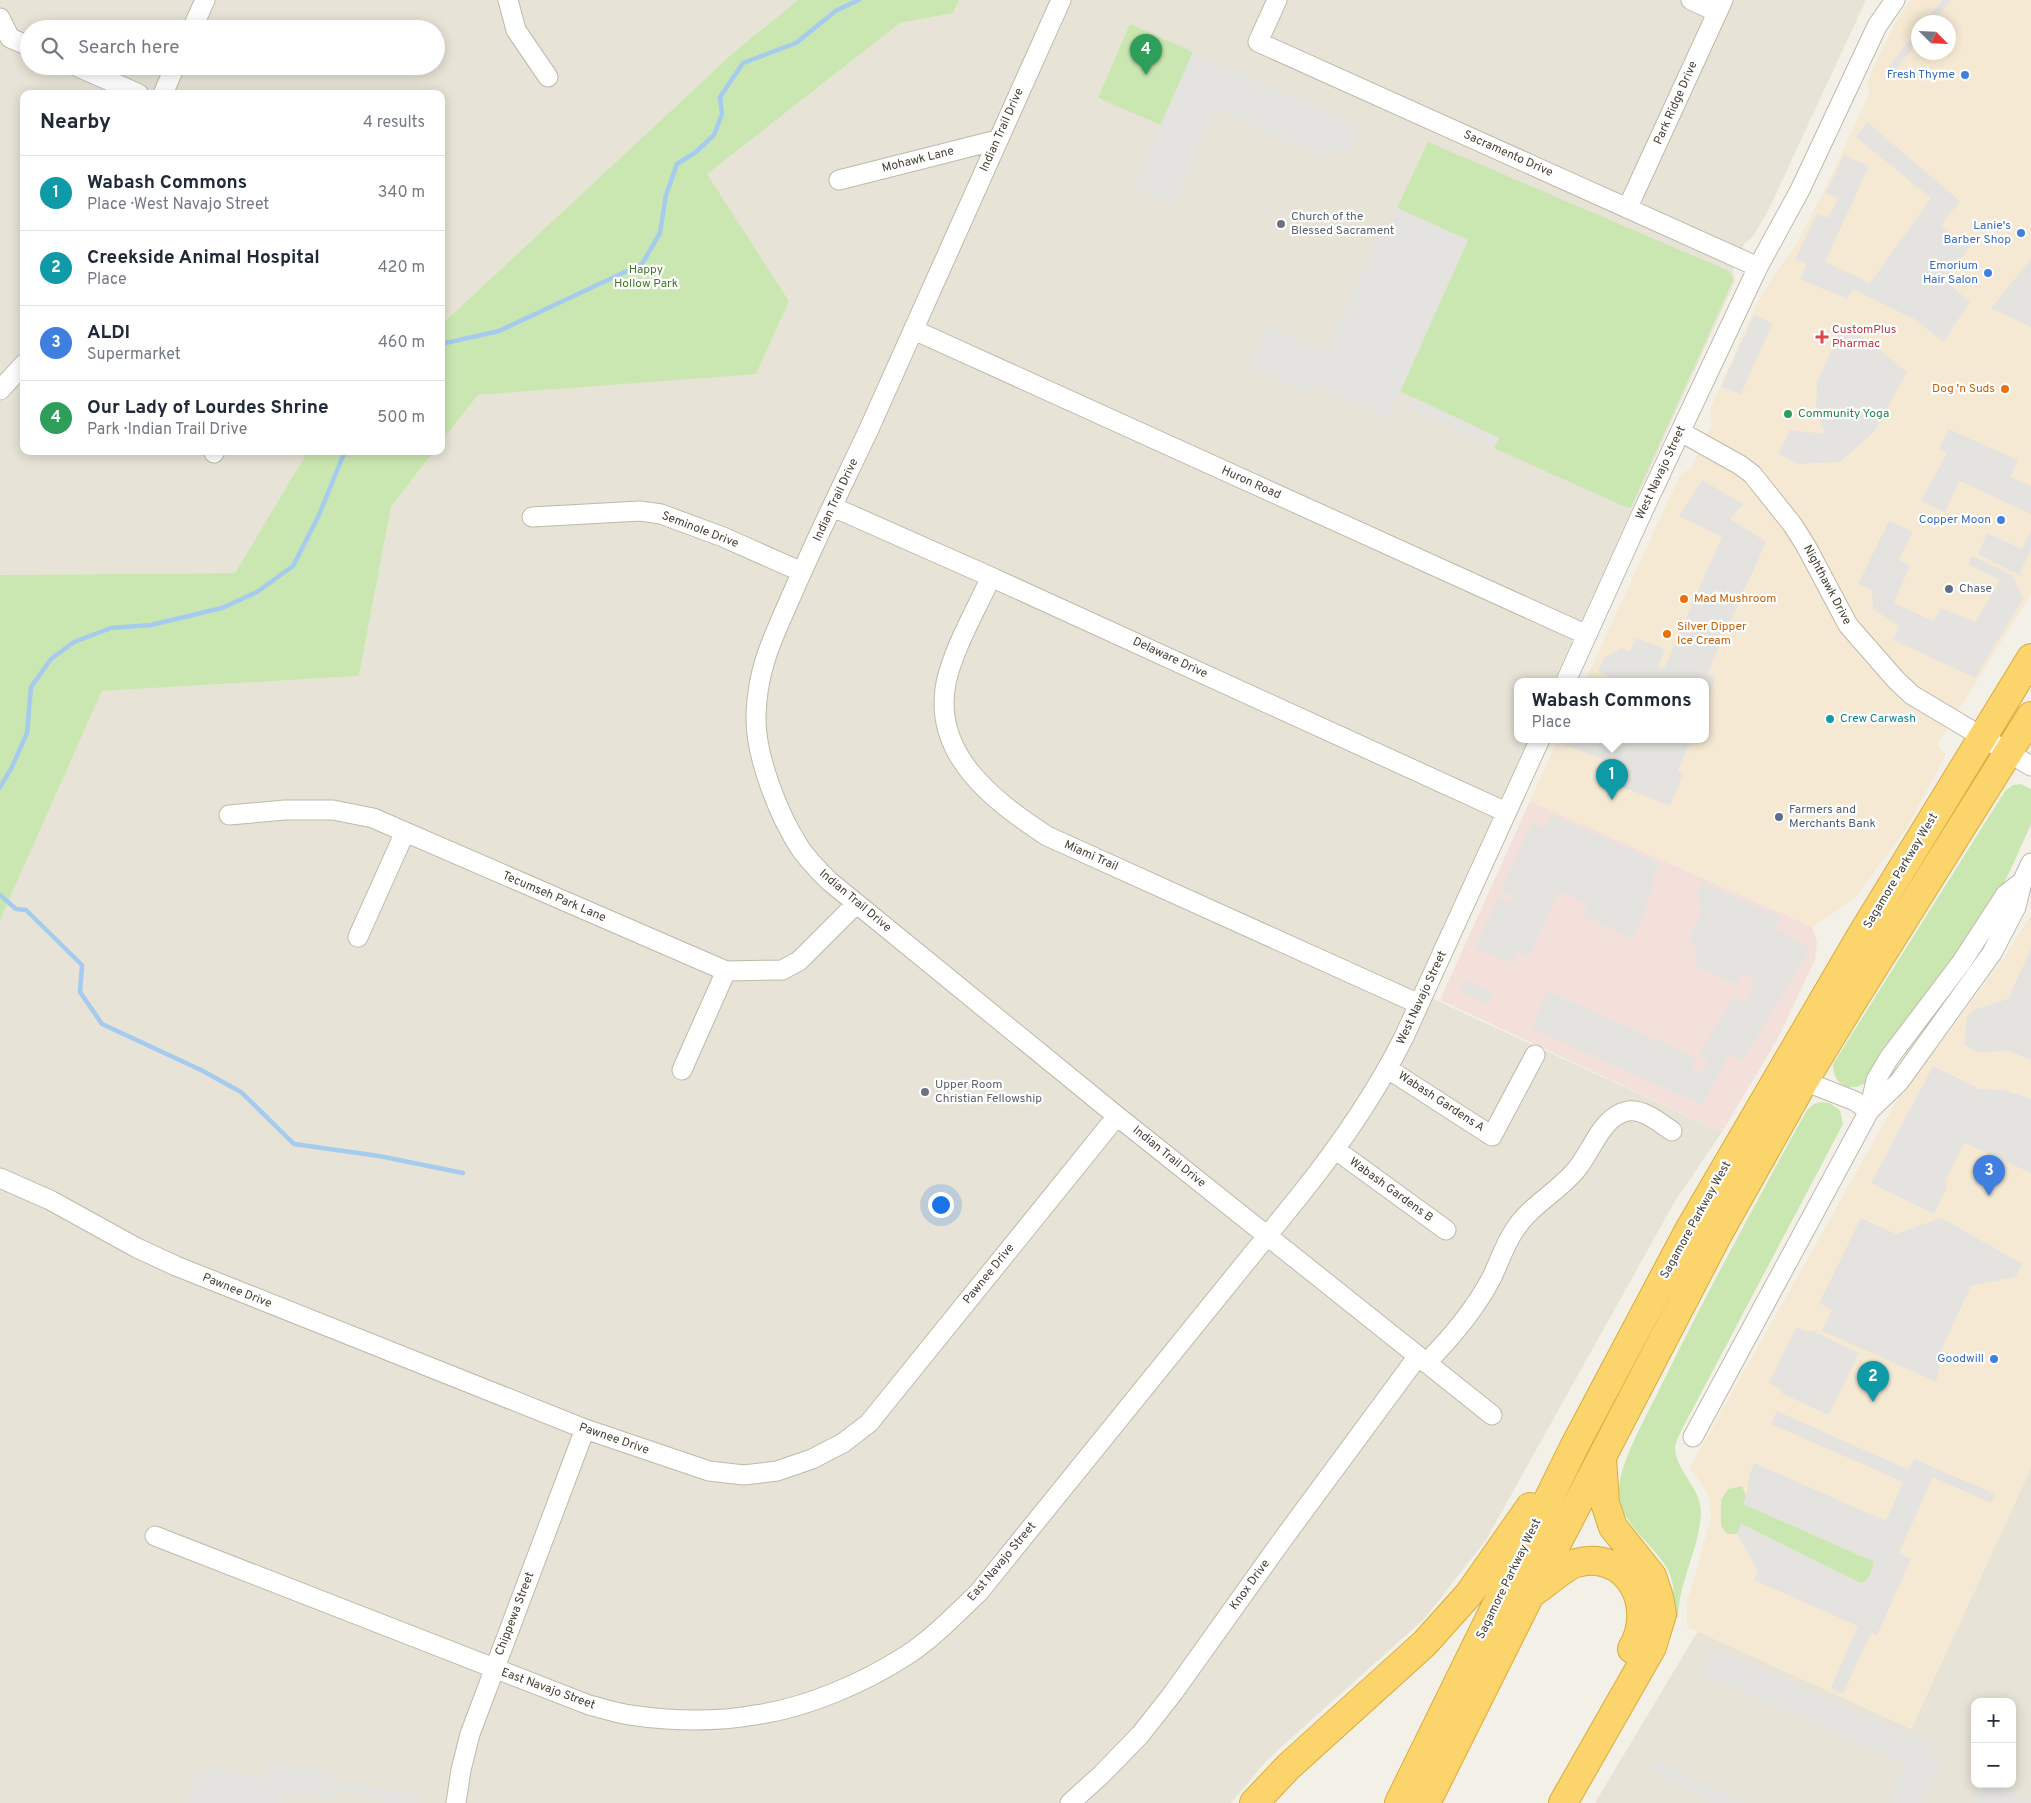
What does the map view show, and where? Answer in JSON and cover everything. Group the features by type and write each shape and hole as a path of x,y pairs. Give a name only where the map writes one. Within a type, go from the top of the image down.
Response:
{"highway":[{"name":"Sagamore Parkway West","path":"1399,1803 1574,1447 1689,1230 1862,934 2031,658"},
{"name":"Sagamore Parkway West","path":"1426,1803 1531,1593 1717,1236 1804,1081 2020,759 2031,716"},
{"path":"1254,1803 1289,1766 1425,1643 1469,1594 1574,1447"},
{"path":"1563,1803 1652,1647 1662,1614 1659,1596 1652,1576 1612,1527 1604,1503 1602,1459"},
{"path":"1531,1593 1574,1563 1594,1562 1611,1565 1632,1580 1640,1596 1642,1618 1635,1644 1544,1803"}],"street":[{"path":"196,20 205,0"},
{"path":"508,0 516,30 548,77"},
{"name":"Indian Trail Drive","path":"1061,0 914,330 802,572 764,661 759,683 756,718 758,743 766,774 776,801 800,849 829,881 1117,1116 1492,1415"},
{"name":"Sacramento Drive","path":"1277,0 1258,42 1758,266"},
{"path":"1691,0 1720,6"},
{"name":"West Navajo Street","path":"1567,678 1758,266 1800,190 1877,26 1895,0"},
{"name":"Park Ridge Drive","path":"1628,207 1720,6"},
{"path":"0,18 5,43 20,45"},
{"path":"96,75 130,90"},
{"path":"164,90 171,75"},
{"name":"Mohawk Lane","path":"839,180 997,140"},
{"name":"Huron Road","path":"914,330 1587,635"},
{"path":"0,390 20,368"},
{"name":"Nighthawk Drive","path":"1681,432 1740,465 1752,474 1792,524 1806,546 1848,625 1896,680 1912,695 2020,759"},
{"name":"Delaware Drive","path":"833,507 1506,812"},
{"name":"Seminole Drive","path":"532,517 640,511 661,514 723,537 802,572"},
{"name":"Miami Trail","path":"991,577 956,655 946,683 944,709 949,736 973,778 1018,816 1047,836 1419,1004"},
{"name":"West Navajo Street","path":"1267,1235 1336,1150 1367,1104 1388,1068 1538,743"},
{"name":"Tecumseh Park Lane","path":"228,815 285,810 334,810 373,818 726,971 782,970 799,961 856,904"},
{"path":"358,937 405,832"},
{"path":"1693,1437 1869,1111 1876,1080 1889,1058 1961,963 2006,894 2022,882 2031,863"},
{"path":"682,1070 726,971"},
{"name":"Wabash Gardens A","path":"1388,1068 1492,1136 1535,1055"},
{"path":"1804,1081 1855,1101 1869,1111"},
{"name":"Knox Drive","path":"1070,1803 1140,1735 1294,1524 1422,1360 1442,1346 1483,1292 1515,1229 1577,1169 1606,1124 1628,1111 1651,1117 1672,1131"},
{"name":"Pawnee Drive","path":"0,1178 50,1200 137,1248 176,1266 585,1429 708,1472 744,1475 777,1471 812,1459 843,1443 869,1422 1117,1116"},
{"name":"Wabash Gardens B","path":"1336,1150 1446,1230"},
{"name":"East Navajo Street","path":"155,1536 589,1705 629,1715 671,1718 756,1715 825,1695 873,1674 908,1655 948,1622 979,1592 1267,1235"},
{"name":"Chippewa Street","path":"456,1803 461,1770 470,1734 585,1429"}],"shaded area":[{"path":"0,0 798,0 735,51 445,321 445,90 20,90 20,455 306,455 235,573 0,575"},
{"path":"959,0 1866,0 1768,211 1751,239 1745,242 1733,271 1735,281 1555,678 1514,678 1514,743 1526,743 1414,990 1722,1132 1675,1201 1486,1540 1424,1619 1267,1760 1231,1803 0,1803 0,920 102,691 359,676 391,507 431,455 445,455 445,437 478,395 756,373 789,301 706,174 900,23 953,13"},
{"path":"1910,0 2031,0 2031,594 1937,745 1946,754 1907,828 1854,899 1812,927 1530,801 1556,743 1709,743 1709,678 1586,678 1680,475 1692,467 1712,424 1710,409 1756,305 1775,273 1794,248 1824,191 1869,94 1867,84 1875,63 1901,13"},
{"path":"1942,0 1951,0 1939,15 1930,15"},
{"path":"1911,38 1911,50 1894,72 1888,68"},
{"path":"1193,52 1360,126 1347,154 1337,150 1319,156 1216,110 1173,205 1133,187"},
{"path":"1867,122 1960,201 1941,225 1970,247 1944,280 1970,302 1943,342 1916,320 1853,289 1847,299 1800,279 1807,264 1795,259 1817,214 1828,218 1838,198 1826,193 1844,155 1869,166 1825,262 1870,283 1931,198 1856,137"},
{"path":"1397,208 1468,240 1388,419 1312,385 1308,394 1249,367 1267,326 1326,352 1379,234 1385,236"},
{"path":"2031,259 2031,327 1991,308"},
{"path":"1754,315 1773,323 1741,394 1721,387"},
{"path":"1842,328 1863,337 1907,372 1875,431 1840,462 1799,464 1778,454 1790,430 1825,434 1816,408 1817,382"},
{"path":"1413,397 1499,438 1494,448 1407,408"},
{"path":"1948,429 2018,460 2010,477 2031,486 2031,514 1960,481 1945,512 1921,501 1947,453 1939,449"},
{"path":"1702,480 1743,504 1730,519 1766,542 1707,674 1716,678 1709,694 1709,678 1613,678 1598,672 1604,658 1621,648 1629,652 1636,638 1665,649 1658,667 1664,668 1722,537 1679,516"},
{"path":"1889,521 1913,532 1899,560 1910,566 1894,603 1933,621 1941,608 1975,622 2000,580 1968,564 1972,556 2013,576 2023,599 1975,678 1893,640 1899,626 1873,609 1872,590 1858,584"},
{"path":"2031,531 2031,549 2019,575 1978,554 1987,533 2022,549"},
{"path":"1690,743 1678,770 1683,776 1670,806 1618,785 1626,768 1562,744"},
{"path":"1530,801 1812,927 1817,942 1815,960 1778,1038 1722,1132 1440,1000"},
{"path":"1551,814 1660,863 1633,940 1584,916 1587,904 1559,891 1529,957 1516,953 1512,963 1475,949 1498,897 1509,902 1513,896 1500,890 1532,823 1545,829"},
{"path":"1702,882 1781,918 1775,928 1810,948 1742,1061 1729,1055 1702,1105 1531,1028 1548,991 1696,1058 1692,1070 1700,1074 1708,1064 1708,1060 1698,1056 1734,996 1744,1003 1755,986 1754,980 1745,975 1741,976 1736,984 1694,966 1698,957 1690,937 1701,912 1697,892"},
{"path":"2031,915 2031,1468 1911,1729 1687,1627 1687,1604 1711,1517 1709,1496 1690,1467 1910,1077 1940,1044 2003,959"},
{"path":"2031,949 2031,1060 2010,1051 1977,1052 1964,1045 1967,1017 1973,1010 2008,999"},
{"path":"1464,980 1494,993 1488,1004 1460,992"},
{"path":"1933,1066 1980,1089 2004,1090 2031,1099 2031,1173 1964,1143 1945,1181 1947,1187 1934,1214 1871,1183"},
{"path":"1861,1218 1896,1234 1941,1218 2023,1264 2015,1277 1971,1286 1941,1350 1937,1382 1822,1331 1832,1310 1819,1303"},
{"path":"1796,1327 1804,1331 1813,1331 1859,1353 1829,1415 1783,1394 1779,1388 1769,1383"},
{"path":"1777,1411 1909,1470 1914,1459 1995,1494 1991,1503 1933,1477 1899,1553 1911,1559 1877,1635 1871,1633 1843,1694 1831,1688 1858,1626 1754,1580 1758,1570 1737,1534 1741,1524 1861,1583 1867,1580 1873,1569 1873,1561 1743,1504 1750,1473 1754,1463 1886,1521 1903,1482 1771,1424"},
{"path":"2031,1468 2031,1803 1595,1803 1698,1631 1911,1729"},
{"path":"1712,1647 1929,1742 1930,1752 1942,1758 1921,1803 1888,1803 1905,1764 1700,1673"},
{"path":"1654,1760 1748,1803 1709,1803 1710,1800 1648,1771"},
{"path":"272,1761 332,1773 333,1781 419,1794 418,1803 381,1803 383,1798 336,1790 333,1801 299,1794 297,1799 286,1796 282,1803 186,1803 197,1773 219,1766 262,1780"},
{"path":"1979,1788 2003,1788 2031,1801 2031,1803 1972,1803"}],"green space":[{"name":"Happy Hollow Park","path":"798,0 959,0 953,13 900,23 707,174 789,301 756,374 478,395 445,437 445,321 735,51"},
{"path":"1130,24 1193,52 1161,125 1098,98"},
{"path":"1428,142 1729,271 1733,280 1631,507 1628,508 1494,448 1499,438 1399,391 1468,240 1397,208"},
{"path":"306,455 431,455 391,507 359,676 102,691 0,920 0,575 235,573"},
{"path":"2021,784 2031,789 2031,824 1992,905 1870,1079 1857,1087 1845,1086 1836,1078 1833,1064 2005,791 2013,785"},
{"path":"1821,1102 1829,1103 1840,1110 1843,1124 1680,1433 1676,1444 1676,1456 1697,1495 1701,1512 1697,1538 1682,1590 1678,1617 1674,1620 1674,1591 1669,1571 1629,1521 1620,1501 1620,1479 1635,1438 1713,1283 1807,1110 1814,1104"},
{"path":"1742,1486 1746,1496 1744,1504 1873,1561 1869,1577 1861,1584 1741,1524 1737,1534 1727,1534 1721,1526 1721,1500 1728,1489"}],"waterway":[{"path":"445,343 499,331 642,264 660,233 666,195 677,164 696,152 714,135 722,114 720,97 743,63 796,43 837,10 859,0"},
{"path":"0,787 12,767 27,733 31,687 51,659 74,642 111,628 151,625 222,608 257,592 293,566 319,515 343,455"},
{"path":"0,895 16,909 26,910 82,965 80,992 102,1024 201,1070 241,1092 294,1144 379,1156 463,1173"}],"place":[{"name":"Our Lady of Lourdes Shrine","path":"1146,75"},
{"name":"Fresh Thyme","path":"1965,75"},
{"name":"Church of the Blessed Sacrament","path":"1281,224"},
{"name":"Lanie's Barber Shop","path":"2021,233"},
{"name":"Emorium Hair Salon","path":"1988,273"},
{"name":"CustomPlus Pharmac","path":"1822,337"},
{"name":"Dog 'n Suds","path":"2005,389"},
{"name":"Community Yoga","path":"1788,414"},
{"name":"Copper Moon","path":"2001,520"},
{"name":"Chase","path":"1949,589"},
{"name":"Mad Mushroom","path":"1684,599"},
{"name":"Silver Dipper Ice Cream","path":"1667,634"},
{"name":"Crew Carwash","path":"1830,719"},
{"name":"Wabash Commons","path":"1612,800"},
{"name":"Farmers and Merchants Bank","path":"1779,817"},
{"name":"Upper Room Christian Fellowship","path":"925,1092"},
{"name":"ALDI","path":"1989,1196"},
{"name":"Goodwill","path":"1994,1359"},
{"name":"Creekside Animal Hospital","path":"1873,1402"}]}
